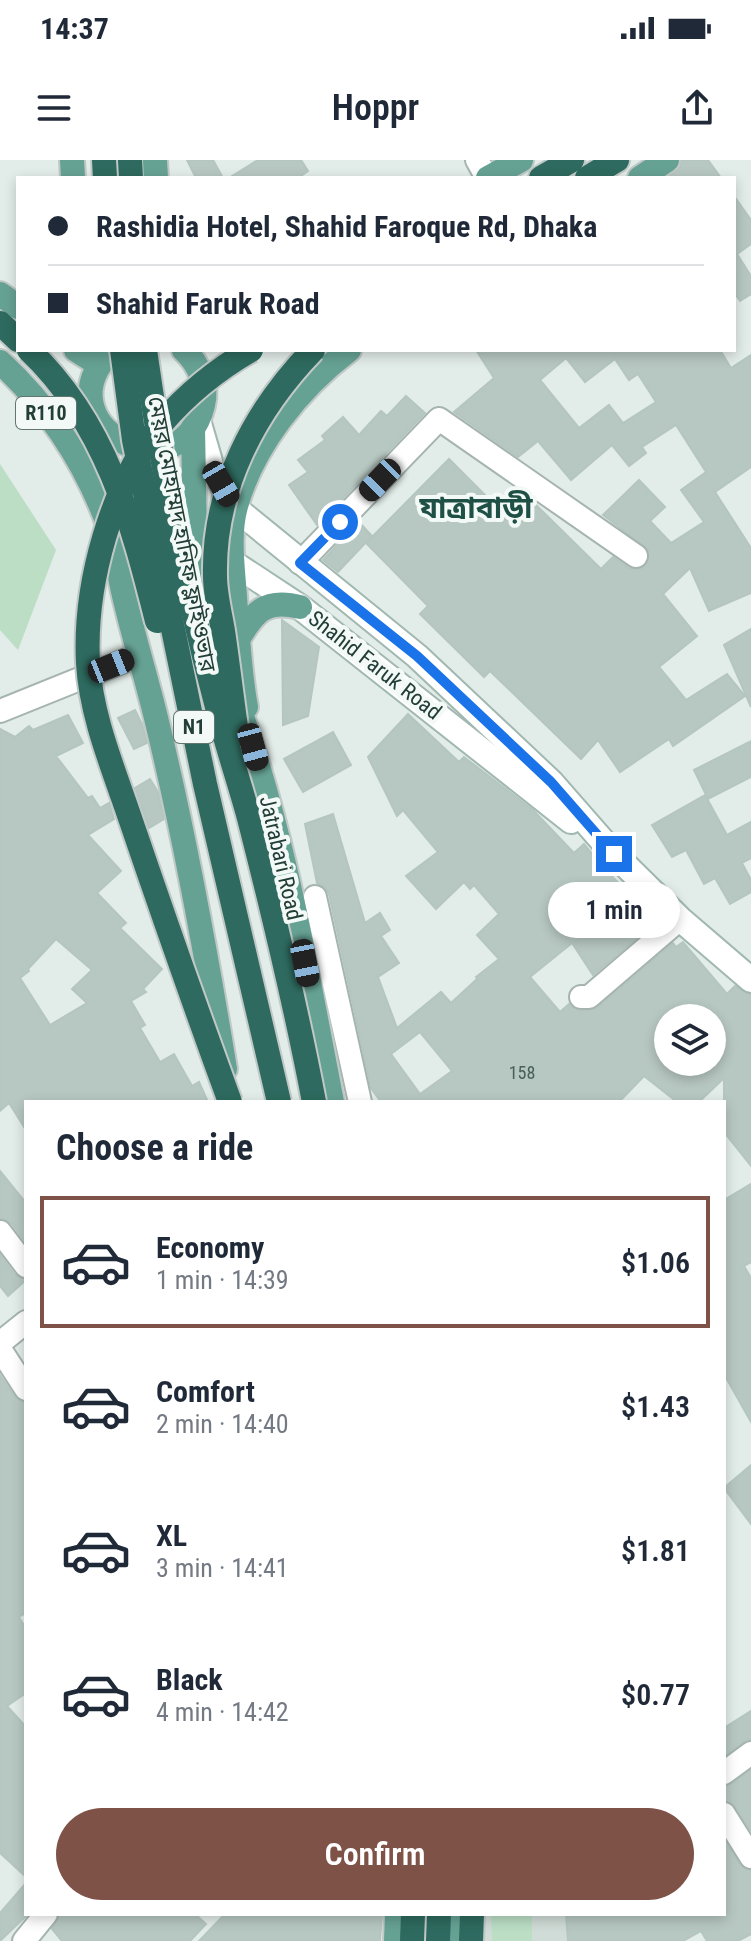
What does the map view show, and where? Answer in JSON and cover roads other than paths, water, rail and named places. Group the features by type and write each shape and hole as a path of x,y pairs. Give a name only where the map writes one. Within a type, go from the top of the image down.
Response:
{"highway":[{"path":"544,176 572,160"},
{"path":"590,176 617,160"},
{"path":"0,323 16,338"},
{"path":"31,352 82,418 104,455 121,493 134,530 175,697 205,784"},
{"name":"মেয়র মোহাম্মদ হানিফ ফ্লাইওভার","path":"122,352 134,440 205,784 279,1100"},
{"name":"মেয়র মোহাম্মদ হানিফ ফ্লাইওভার","path":"145,352 157,433 182,554 316,1100"},
{"path":"229,1100 101,729 88,665 88,623 93,581 105,531 143,451 161,424 197,388 248,352"},
{"path":"248,816 215,578 216,538 229,482 246,441 289,375 311,352"},
{"path":"412,1941 413,1916"},
{"path":"438,1941 439,1916"},
{"path":"471,1941 472,1916"}],"main road":[{"path":"492,176 521,160"},
{"path":"643,176 667,160"},
{"name":"Jatrabari Road","path":"191,352 204,387 204,399 195,424 195,536 219,649 253,747 288,879 332,1100"},
{"path":"253,747 237,641 232,562 235,508 249,467 271,434 311,384 347,352"},
{"path":"102,355 91,383 93,405 99,422 117,440 138,449 154,450 182,439 195,424"},
{"name":"R110","path":"0,362 32,394 72,448 99,496 113,538"},
{"name":"Shahid Faruk Road","path":"195,424 211,465 235,508 417,656 551,782 614,854 680,919 749,974"},
{"path":"117,440 113,538 157,722 205,946 230,1100"},
{"name":"Shahid Faruk Road","path":"117,440 195,536 300,607 614,854"},
{"path":"113,538 195,536"},
{"path":"237,641 257,612 269,605 282,602 300,607"},
{"path":"396,1941 397,1916"},
{"path":"452,1941 454,1916"}],"street":[{"path":"300,563 439,419 636,556"},
{"path":"0,711 139,655"},
{"path":"315,897 360,1100"},
{"path":"581,997 589,997 680,919"},
{"path":"0,1232 24,1263"},
{"path":"0,1343 24,1324"},
{"path":"0,1349 24,1386"},
{"path":"726,1772 751,1753"},
{"path":"726,1817 751,1857"},
{"path":"24,1941 44,1916"}],"district":[{"name":"যাত্রাবাড়ী","path":"476,507"}]}
